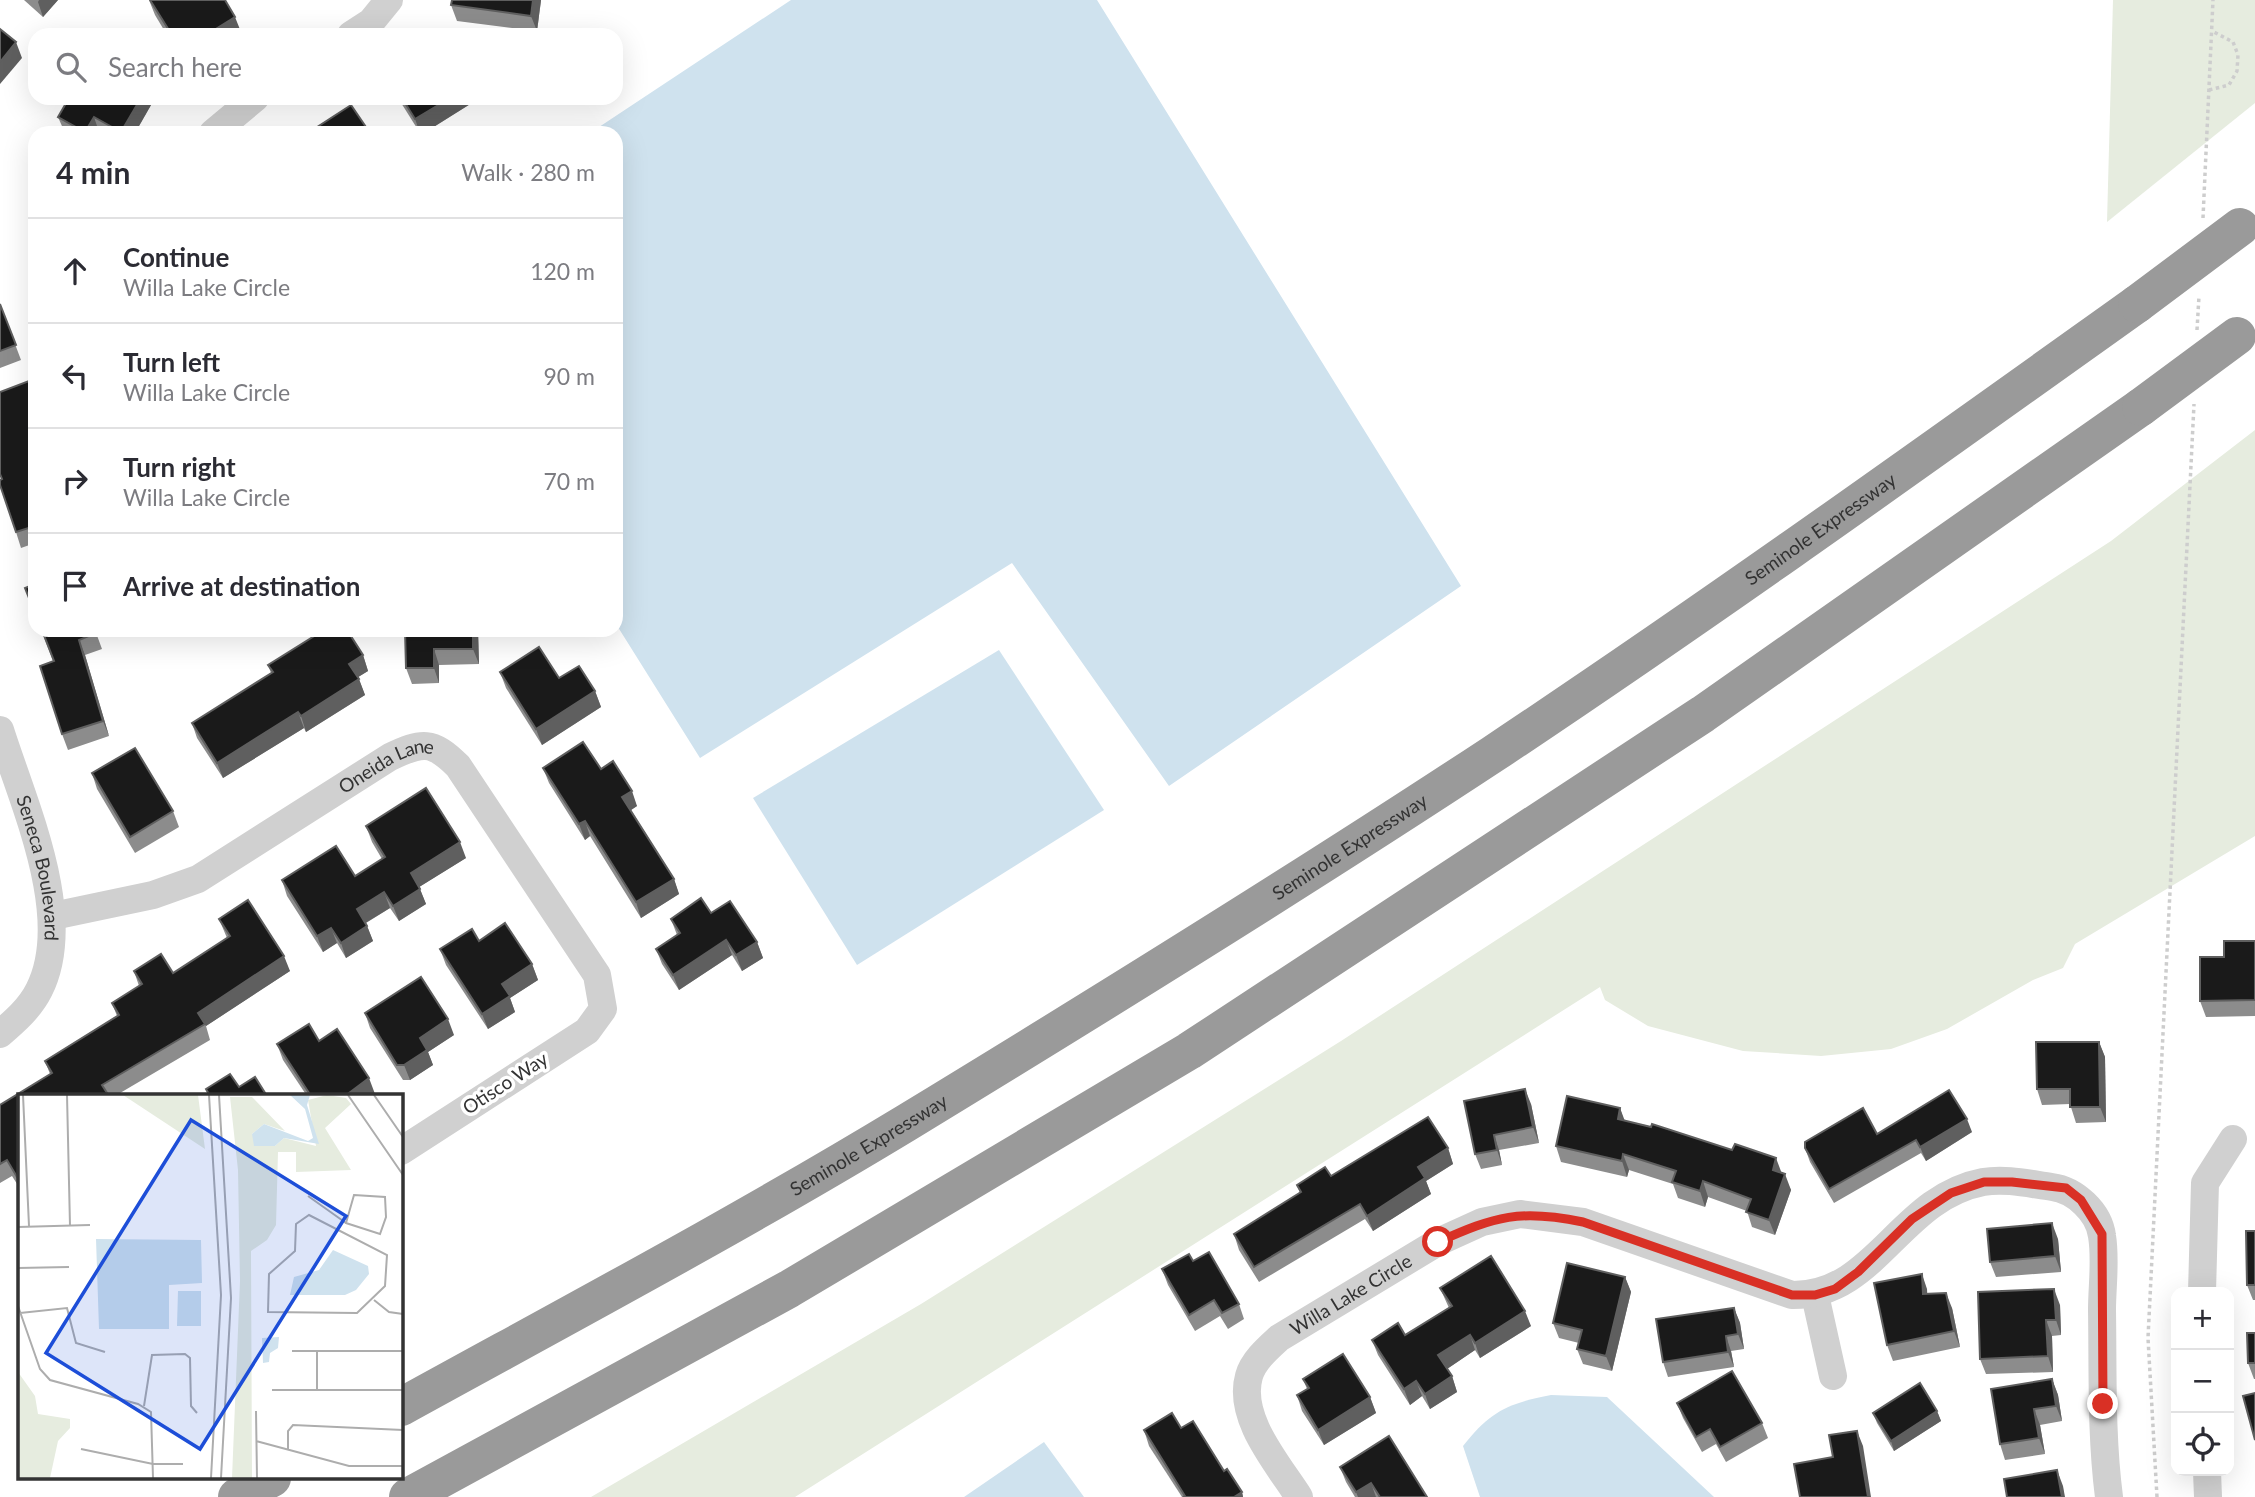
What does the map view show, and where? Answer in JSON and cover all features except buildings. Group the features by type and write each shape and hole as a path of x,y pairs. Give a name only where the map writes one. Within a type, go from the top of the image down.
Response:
{"highway":[{"name":"Seminole Expressway","path":"402,1406 747,1216 902,1125 1161,966 1493,754 1840,517 2248,222"},
{"path":"408,1497 789,1289 1189,1051 1703,714 2140,407 2246,329"},
{"path":"237,1497 268,1480"}],"street":[{"path":"362,28 371,22 389,0"},
{"path":"221,126 247,105"},
{"name":"Seneca Boulevard","path":"0,730 43,866 53,916 51,957 39,990 22,1015 0,1034"},
{"name":"Oneida Lane","path":"53,916 153,895 198,879 390,757 415,745 439,748 458,766 597,975 603,1009"},
{"name":"Otisco Way","path":"402,1150 587,1031 603,1009"},
{"path":"2202,1287 2205,1183 2233,1139"},
{"path":"1833,1376 1815,1295 1835,1289 1858,1272 1912,1219 1951,1193 1984,1182 2066,1188 2081,1200 2102,1234 2103,1404 2109,1497"},
{"name":"Willa Lake Circle","path":"1299,1497 1256,1428 1246,1396 1249,1374 1263,1353 1279,1338 1438,1242 1482,1222 1520,1214 1583,1222 1792,1295 1815,1295"},
{"path":"2207,1476 2208,1497"}],"path":[{"path":"2202,229 2213,0"},
{"path":"2209,90 2229,85 2238,64 2234,42 2212,31"},
{"path":"2197,340 2200,285"},
{"path":"2157,1497 2148,1338 2194,396"}],"shaded area":[{"path":"2113,0 2255,0 2255,103 2107,222"},
{"path":"2255,430 2255,836 2075,944 2063,968 2033,980 1947,1029 1891,1049 1821,1056 1743,1051 1648,1026 1605,1000 1600,987 795,1497 591,1497 921,1304 1341,1041 2111,541"}],"water":[{"path":"791,0 1097,0 1461,586 1169,786 1012,563 700,758 623,635 623,126 601,126"},
{"path":"999,650 1104,810 857,965 753,798"},
{"path":"1551,1395 1607,1397 1714,1497 1480,1497 1463,1446 1482,1424 1501,1410 1523,1401"},
{"path":"1044,1442 1084,1497 964,1497"}],"route":[{"path":"1438,1242 1482,1222 1520,1214 1549,1215 1583,1222 1792,1295 1815,1295 1835,1289 1858,1272 1912,1219 1951,1193 1984,1182 2066,1188 2081,1200 2092,1214 2102,1234 2103,1404"}]}
